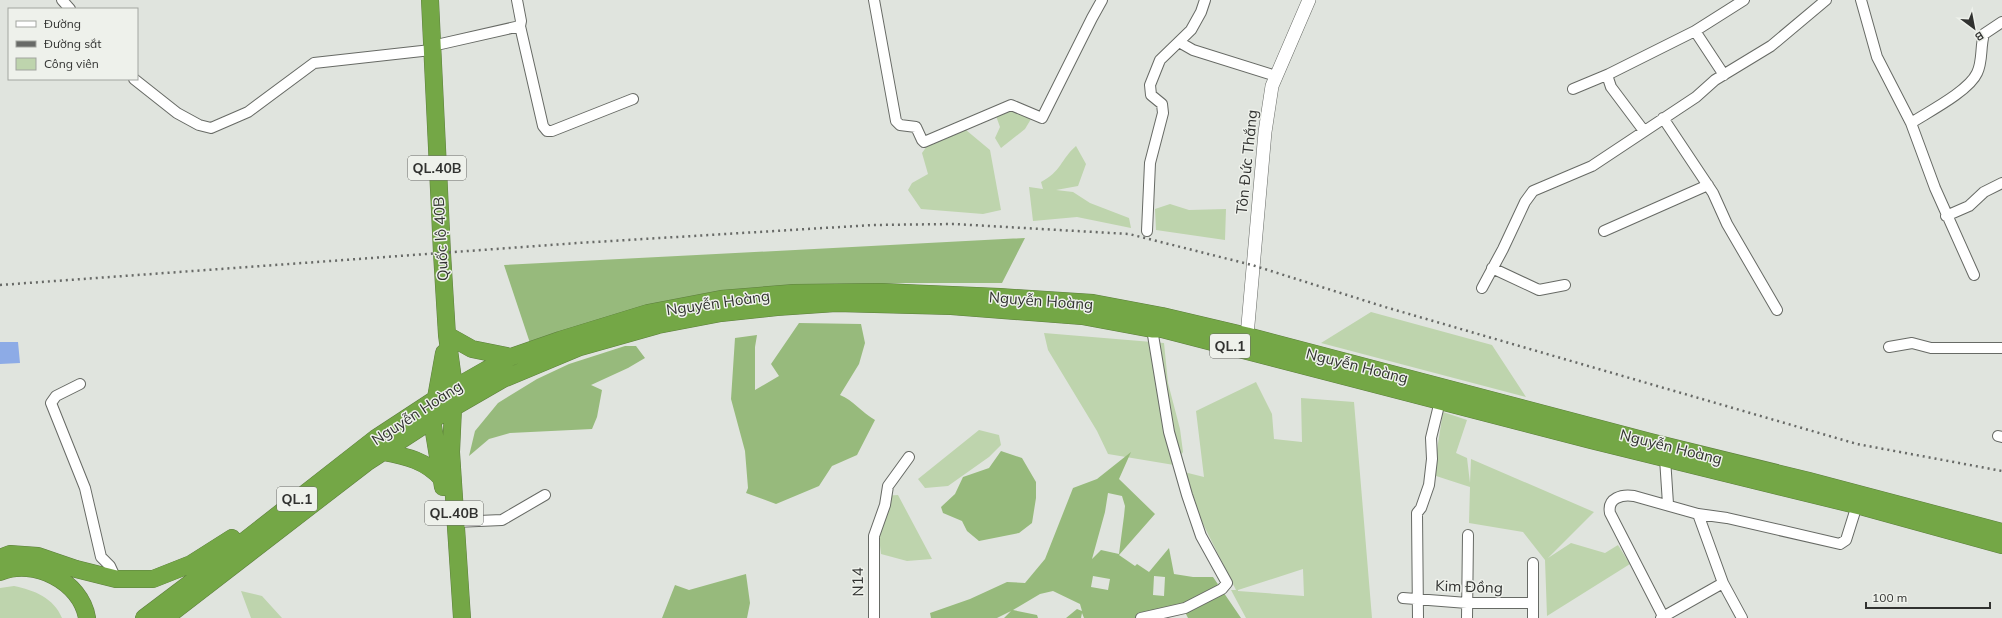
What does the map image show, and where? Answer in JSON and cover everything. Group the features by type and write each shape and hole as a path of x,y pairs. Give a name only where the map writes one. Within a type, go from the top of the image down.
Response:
{"highway":[{"name":"Quốc lộ 40B","path":"430,0 431,48 447,335"},
{"name":"Nguyễn Hoàng","path":"144,618 376,438 454,387 511,358 560,340 648,313 721,300 794,293 880,292 1093,303 1162,316 1247,336 1650,442 2002,532"},
{"name":"Nguyễn Hoàng","path":"165,618 277,530 383,452 432,420 503,379 580,347 658,325 722,313 777,306 836,303 951,306 1082,316 1152,329 1162,329 1857,506 2002,545"},
{"path":"447,335 472,349 511,358"},
{"name":"QL.40B","path":"447,335 454,387"},
{"name":"QL.40B","path":"447,335 432,420 448,518 455,618"},
{"path":"454,387 454,408"},
{"name":"QL.40B","path":"454,408 451,452 462,618"},
{"path":"383,452 401,455 428,465 442,479"},
{"path":"0,558 10,554 38,556 76,569 116,579 152,580 191,564 282,502 324,478"},
{"path":"0,572 11,568 35,569 59,578 77,594 86,611 87,618"}],"street":[{"path":"62,0 69,8"},
{"path":"517,0 521,21 520,26 543,126 547,131 552,131 633,99"},
{"path":"874,0 896,121 900,125 916,126 924,142 1011,105 1042,118 1102,0"},
{"path":"1147,231 1150,163 1163,114 1162,104 1151,95 1150,85 1160,60 1192,30 1204,0"},
{"name":"Tôn Đức Thắng","path":"1247,336 1265,132 1272,86 1309,0"},
{"path":"1573,89 1609,74 1695,31 1744,0"},
{"path":"1482,288 1525,202 1533,191 1588,168 1664,118 1724,75 1771,46 1826,0"},
{"path":"1861,0 1877,57 1911,122 1946,216 1974,275"},
{"path":"1911,122 1943,103 1968,84 1976,75 1979,67 1984,34 2002,22"},
{"path":"135,80 176,113 200,125 211,128 248,112 314,63 431,48 520,26"},
{"path":"1695,31 1724,75"},
{"path":"1179,42 1193,50 1276,76"},
{"path":"1609,74 1608,78 1611,87 1644,131"},
{"path":"1664,118 1708,185 1727,224 1777,310"},
{"path":"1946,216 1969,206 1984,192 2002,183"},
{"path":"1604,231 1708,185"},
{"path":"1492,268 1539,290 1566,285"},
{"path":"1141,618 1185,608 1222,589 1227,583 1201,536 1187,495 1169,432 1152,329"},
{"path":"1889,347 1912,343 1931,348 2002,348"},
{"path":"80,384 56,396 51,403 85,488 102,557 110,566 116,579"},
{"path":"1418,618 1417,513 1421,508 1429,486 1432,460 1431,438 1440,401"},
{"name":"N14","path":"874,618 873,546 876,531 885,505 888,486 908,457"},
{"path":"1665,458 1668,504"},
{"path":"455,522 502,520 545,495"},
{"path":"1723,583 1663,618 1609,510 1613,501 1621,495 1634,496 1668,504 1698,514 1726,518 1840,544 1846,540 1857,506"},
{"path":"1698,514 1723,583 1742,618"},
{"path":"1467,618 1468,535"},
{"path":"1533,563 1533,618"},
{"name":"Kim Đồng","path":"1404,598 1467,604 1533,603"}],"green space":[{"path":"1007,105 1031,119 1025,129 1001,148 995,138 1000,127 996,116"},
{"path":"953,128 966,130 990,150 1001,210 983,214 921,209 908,190 912,183 928,174 922,153 927,146"},
{"path":"1076,146 1086,164 1078,186 1056,190 1073,192 1090,203 1129,218 1131,228 1077,217 1033,221 1029,187 1043,189 1041,182 1057,170"},
{"path":"1170,204 1189,210 1226,209 1225,240 1156,230 1155,209"},
{"path":"1025,238 1002,283 906,283 762,289 530,343 504,265"},
{"path":"1371,312 1492,345 1526,397 1321,343"},
{"path":"799,323 861,324 865,343 859,364 840,395 845,397 875,420 857,455 832,466 819,486 776,504 746,493 748,488 745,451 731,399 735,338 757,335 755,347 755,390 779,376 771,364"},
{"path":"1044,333 1164,343 1168,383 1180,429 1183,452 1174,465 1108,454 1097,431 1048,350"},
{"path":"625,346 636,346 645,358 628,368 591,385 602,390 597,417 592,429 510,433 489,439 469,456 475,431 498,403 537,379 569,364"},
{"path":"1256,382 1272,414 1274,439 1302,442 1301,398 1354,402 1372,618 1246,618 1231,590 1236,590 1176,470 1204,477 1196,411","holes":["1303,569 1304,596 1238,591 1238,590"]},
{"path":"1443,412 1467,420 1456,453 1467,458 1470,483 1471,459 1594,512 1548,558 1571,543 1605,553 1618,545 1630,564 1547,616 1545,560 1523,532 1469,523 1470,487 1433,475"},
{"path":"979,430 999,435 1001,445 989,457 948,486 925,488 918,479"},
{"path":"1001,451 1022,458 1036,482 1036,498 1032,523 1019,533 979,541 967,531 962,521 943,513 941,507 955,494 963,477 989,468"},
{"path":"1131,452 1119,479 1155,514 1119,555 1135,566 1137,564 1149,572 1169,548 1174,574 1193,577 1213,577 1241,618 1188,618 1186,614 1150,613 1146,618 1084,618 1082,613 1081,618 1066,618 1077,609 1082,611 1080,604 1053,591 1040,594 1013,610 1037,615 1038,618 1004,618 1011,611 997,618 931,618 930,613 970,599 1007,582 1025,583 1045,559 1073,488 1097,479","holes":["1108,493 1122,496 1125,506 1119,554 1101,550 1092,559 1105,512","1093,576 1110,579 1108,590 1091,587","1154,576 1165,577 1164,596 1153,595"]},
{"path":"898,495 932,559 907,561 881,554 878,529 882,496"},
{"path":"746,574 750,603 747,618 662,618 675,585 689,590"},
{"path":"14,586 29,590 49,600 62,618 0,618 0,588"},
{"path":"241,591 262,596 282,618 251,618"}],"water":[{"path":"0,342 18,342 20,363 0,364"}],"railway":[{"path":"0,285 578,243 873,225 954,224 1129,234 1252,265 1385,307 1857,444 2002,471"}]}
